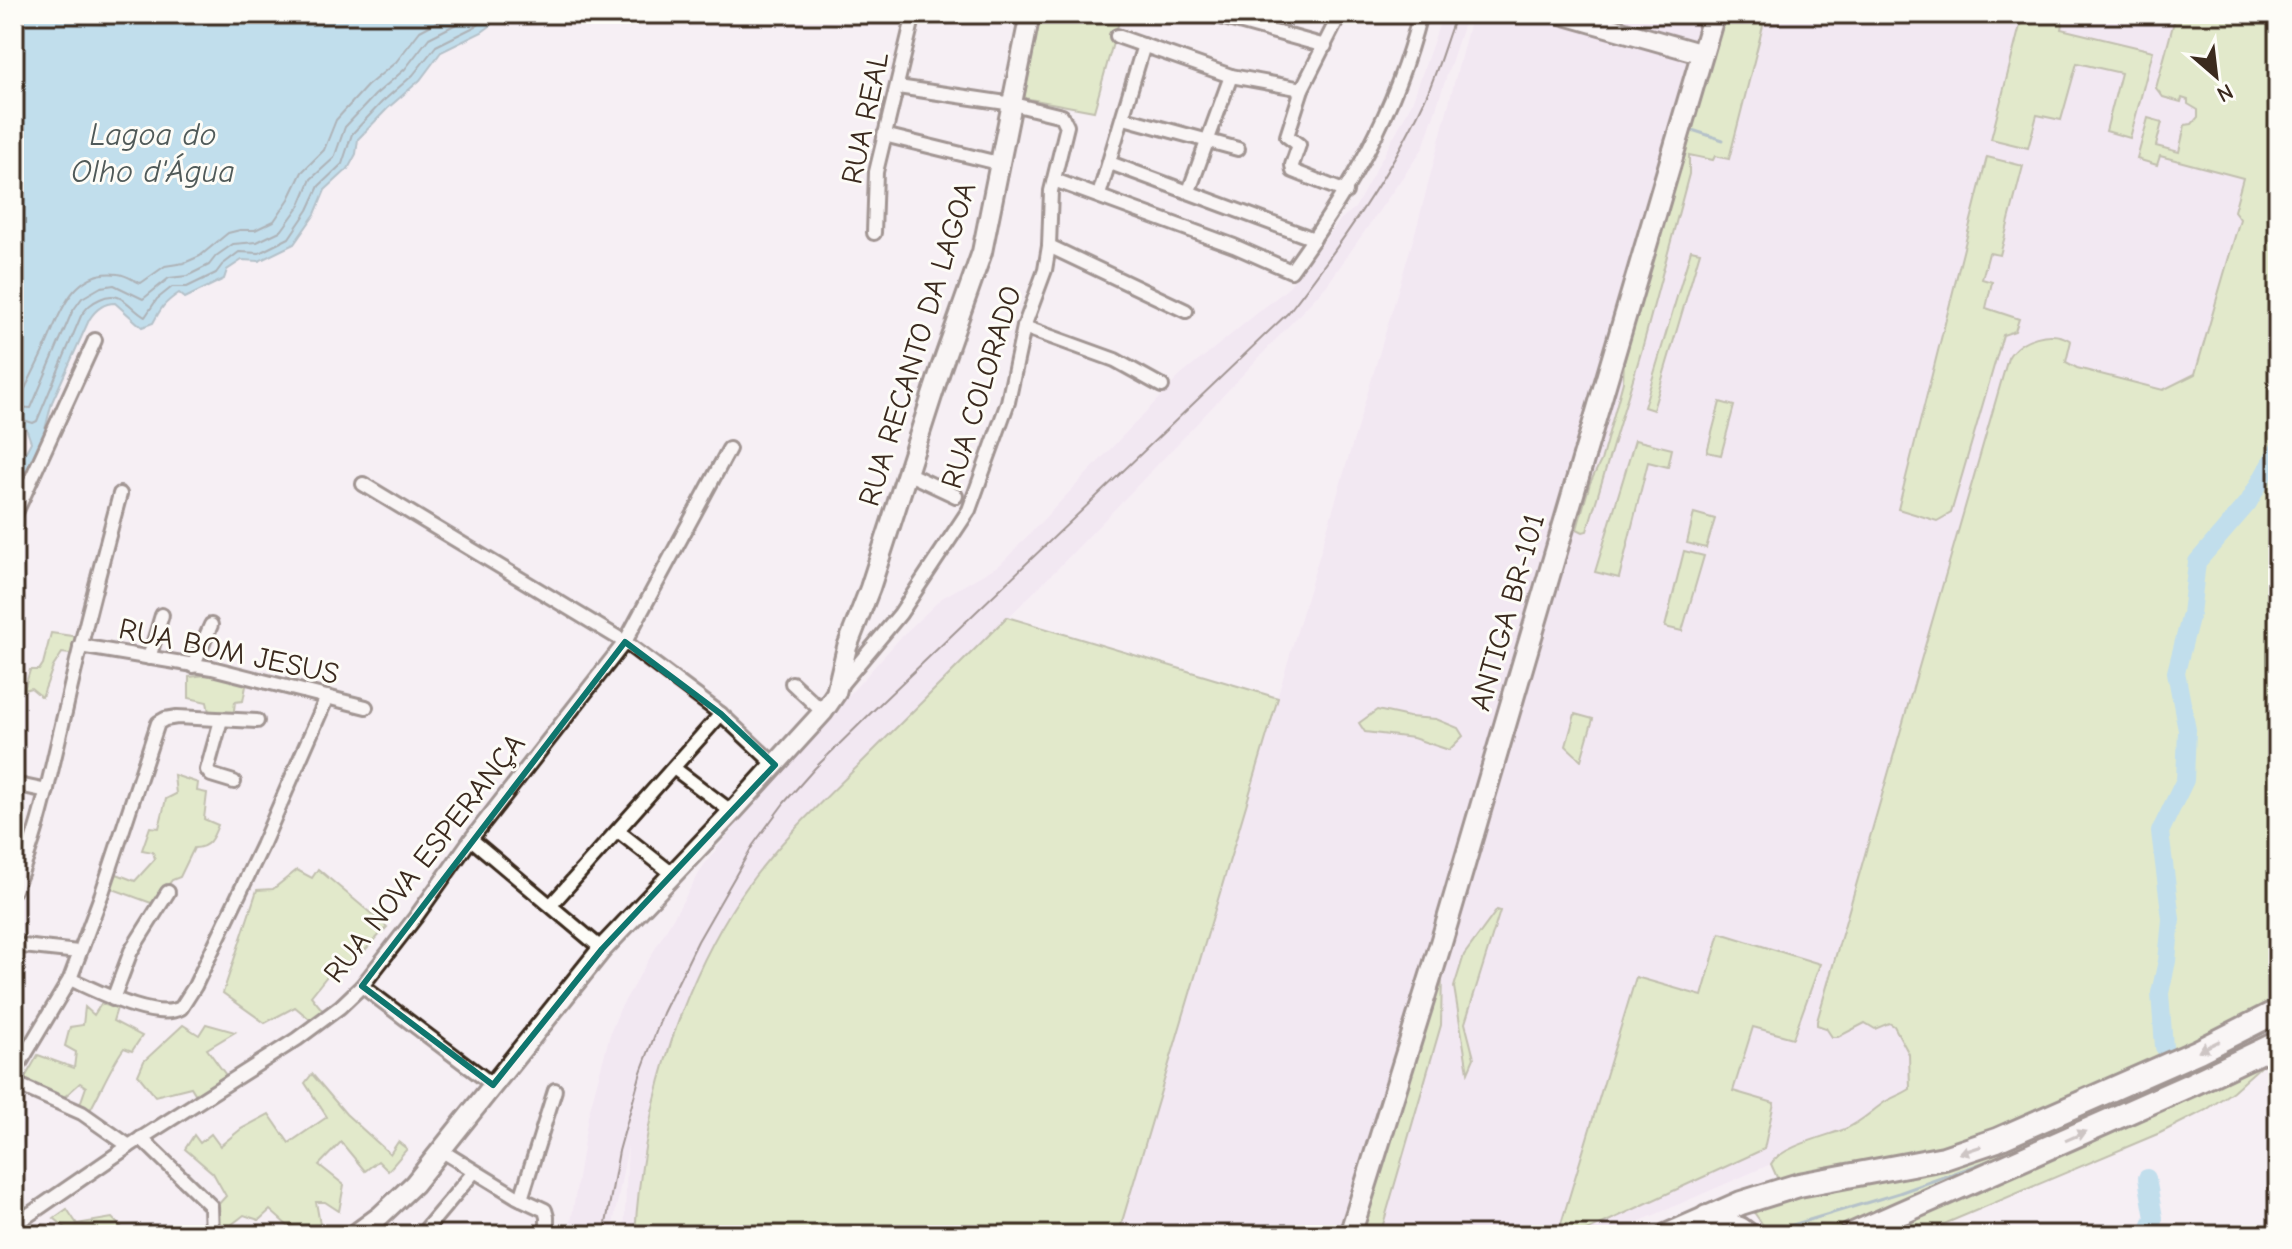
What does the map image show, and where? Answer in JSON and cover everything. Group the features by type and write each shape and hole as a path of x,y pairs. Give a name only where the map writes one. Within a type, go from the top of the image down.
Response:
{"highway":[{"path":"1668,1235 1741,1203 1799,1185 1968,1151 2160,1069 2278,1011"},
{"path":"1851,1235 2166,1096 2278,1043"},
{"path":"1707,1217 1748,1235"}],"main road":[{"name":"ANTIGA BR-101","path":"1351,1232 1441,943 1714,14"}],"street":[{"name":"RUA REAL","path":"874,233 875,181 914,14"},
{"name":"RUA RECANTO DA LAGOA","path":"840,686 844,655 870,588 979,263 1002,164 1030,14"},
{"path":"1210,14 1325,46"},
{"path":"1340,14 1302,89 1287,136 1299,145 1292,169 1346,192"},
{"path":"1054,180 1234,246 1291,271 1346,192 1391,104 1420,14"},
{"path":"1561,14 1703,54"},
{"path":"1117,36 1231,76 1302,89"},
{"path":"1099,195 1144,45"},
{"path":"1189,191 1231,76"},
{"path":"898,87 1013,104"},
{"name":"RUA COLORADO","path":"840,686 900,614 964,519 1008,402 1024,327 1045,270 1054,180 1067,122 1062,116 1013,104"},
{"path":"1124,118 1238,149"},
{"path":"884,135 1002,164"},
{"path":"1110,163 1314,239"},
{"path":"1049,246 1186,311"},
{"path":"1024,327 1115,360 1162,386"},
{"path":"14,517 95,340"},
{"name":"RUA NOVA ESPERANÇA","path":"14,1225 141,1138 297,1039 362,986 471,839 625,642 729,449"},
{"path":"907,473 956,496"},
{"path":"363,484 625,642 721,714 775,765"},
{"path":"14,890 47,791 80,646 120,494"},
{"path":"149,658 162,615"},
{"path":"193,666 211,625"},
{"name":"RUA BOM JESUS","path":"80,646 193,666 366,707"},
{"path":"792,683 823,712"},
{"path":"354,1235 399,1199 442,1151 602,949 823,712 840,686"},
{"path":"70,979 113,999 140,1007 175,1011 184,1003 262,846 327,697"},
{"path":"551,905 721,714"},
{"path":"14,1073 70,979 158,723 177,717 257,721"},
{"path":"221,720 207,770 213,776 234,782"},
{"path":"675,769 732,812"},
{"path":"14,784 47,791"},
{"path":"618,831 674,875"},
{"path":"471,839 602,949"},
{"path":"113,999 131,951 168,892"},
{"path":"14,945 78,952"},
{"path":"362,986 493,1085"},
{"path":"14,1083 82,1113 129,1146"},
{"path":"521,1199 555,1090"},
{"path":"141,1138 211,1206 212,1235"},
{"path":"442,1151 546,1212 547,1235"},
{"path":"421,1235 474,1172"}],"highlighted area":[{"path":"625,642 721,714 775,765 602,949 493,1085 362,986"}],"shaded area":[{"path":"1443,14 1467,14 1423,148 1327,285 1057,569 812,811 741,895 698,977 666,1059 638,1190 635,1235 624,1235 628,1145 611,1235 569,1235 588,1116 611,1031 620,1009 704,865 759,796 901,637 942,598 1001,564 1180,376 1287,289 1341,219 1355,208 1412,103"},
{"path":"1472,14 2278,14 2278,69 2234,210 2240,218 2195,374 2163,390 2077,368 2066,362 2068,348 2028,351 2032,1096 1775,1172 1771,1164 1608,1235 1118,1235 1418,223"}],"green space":[{"path":"1040,14 1121,14 1094,111 1024,98"},
{"path":"1714,14 1766,14 1729,159 1715,156 1713,160 1689,155 1689,174 1642,349 1587,531 1583,532 1577,529 1590,483 1601,461 1623,382 1624,362 1682,153"},
{"path":"2023,14 2064,14 2061,29 2153,51 2130,138 2106,131 2121,73 2077,63 2061,120 2037,115 2028,148 1991,139"},
{"path":"2176,14 2278,14 2278,999 2228,1026 1970,1142 1812,1170 1779,1182 1771,1164 1784,1152 1850,1127 1910,1089 1909,1054 1894,1026 1889,1023 1875,1029 1865,1023 1832,1037 1826,1028 1817,1025 1817,1021 2008,358 2028,340 2055,335 2071,341 2066,362 2077,368 2163,390 2195,374 2240,219 2234,211 2243,178 2160,156 2157,165 2137,159 2148,118 2162,122 2156,146 2179,152 2185,125 2192,124 2198,117 2198,110 2188,104 2188,100 2182,98 2181,102 2163,97 2156,88"},
{"path":"1987,157 2023,166 2000,255 1989,253 1982,279 1992,282 1986,308 2019,319 2015,331 2003,335 1951,513 1937,521 1898,509"},
{"path":"1691,250 1700,252 1653,410 1644,407"},
{"path":"1720,402 1734,406 1721,455 1707,452"},
{"path":"1635,440 1672,449 1668,467 1648,462 1619,578 1595,572"},
{"path":"1694,513 1715,519 1706,548 1687,543"},
{"path":"1684,551 1704,556 1682,631 1665,627"},
{"path":"1007,617 1278,698 1118,1235 635,1235 645,1147 666,1059 697,975 717,935 740,897 795,829"},
{"path":"51,633 80,637 77,655 62,653 53,667 42,697 31,688 24,690 30,670 39,670 43,664"},
{"path":"215,674 247,681 243,701 235,702 233,718 210,717 207,702 189,698 189,677"},
{"path":"1377,710 1436,719 1458,728 1463,736 1449,750 1413,738 1365,732 1359,723"},
{"path":"1575,714 1593,719 1581,760 1566,746"},
{"path":"174,775 198,783 197,791 207,793 204,819 218,825 207,844 194,848 180,877 172,880 154,904 110,888 117,874 135,881 155,859 153,852 142,850 150,827 159,828 166,799 176,794"},
{"path":"318,869 387,927 348,968 327,976 311,996 324,1012 312,1021 295,1007 265,1023 223,993 257,890 273,889 297,870 312,878"},
{"path":"1497,910 1500,911 1465,1023 1474,1058 1468,1072 1454,987 1464,955"},
{"path":"1720,933 1820,964 1793,1038 1753,1027 1733,1091 1774,1103 1764,1149 1578,1235 1547,1235 1561,1224 1636,977 1702,996"},
{"path":"1442,973 1441,1025 1380,1235 1361,1235 1435,986"},
{"path":"101,1004 117,1008 113,1021 142,1036 132,1051 124,1048 89,1112 79,1107 86,1087 80,1083 62,1099 23,1081 38,1055 74,1068 76,1052 65,1046 70,1027 83,1025 85,1007 94,1015"},
{"path":"206,1024 235,1032 207,1049 228,1078 198,1098 191,1087 155,1096 138,1075 144,1061 183,1025 199,1035"},
{"path":"2253,1034 2251,1039 1983,1168 1827,1235 1770,1235 1751,1208 1791,1194 1924,1171"},
{"path":"2272,1056 2206,1110 2160,1133 1918,1235 1871,1235"},
{"path":"312,1074 346,1114 390,1154 398,1142 407,1149 388,1171 378,1161 365,1171 341,1142 319,1165 344,1185 339,1211 325,1202 316,1202 320,1224 312,1235 298,1235 270,1210 259,1220 244,1215 231,1225 216,1226 215,1208 226,1196 213,1173 185,1149 194,1135 200,1143 211,1134 220,1146 241,1129 269,1114 289,1143 327,1117 305,1083"},
{"path":"67,1209 77,1224 112,1218 135,1235 74,1235 54,1218"}],"water":[{"name":"Lagoa do Olho d'Água","path":"14,14 498,14 482,32 441,52 420,80 358,139 356,154 348,169 325,190 315,214 294,244 259,261 242,260 227,270 224,279 185,298 179,293 163,306 153,323 142,327 115,303 97,310 89,320 52,402 43,437 14,501 14,474 31,442 26,428 14,425"}],"waterway":[{"path":"1689,129 1723,140"},
{"path":"2164,1047 2160,993 2171,919 2160,832 2185,780 2187,730 2176,672 2191,614 2197,562 2248,503 2278,450"},
{"path":"2185,1075 2278,1029"},
{"path":"1773,1235 1786,1227 1899,1193 2002,1156"},
{"path":"2147,1178 2154,1218 2147,1235"}],"tram line":[{"path":"604,1235 619,1151 641,1072 663,1013 698,941 753,845 815,768 1288,313 1344,237 1395,156 1429,91 1456,14"}]}
